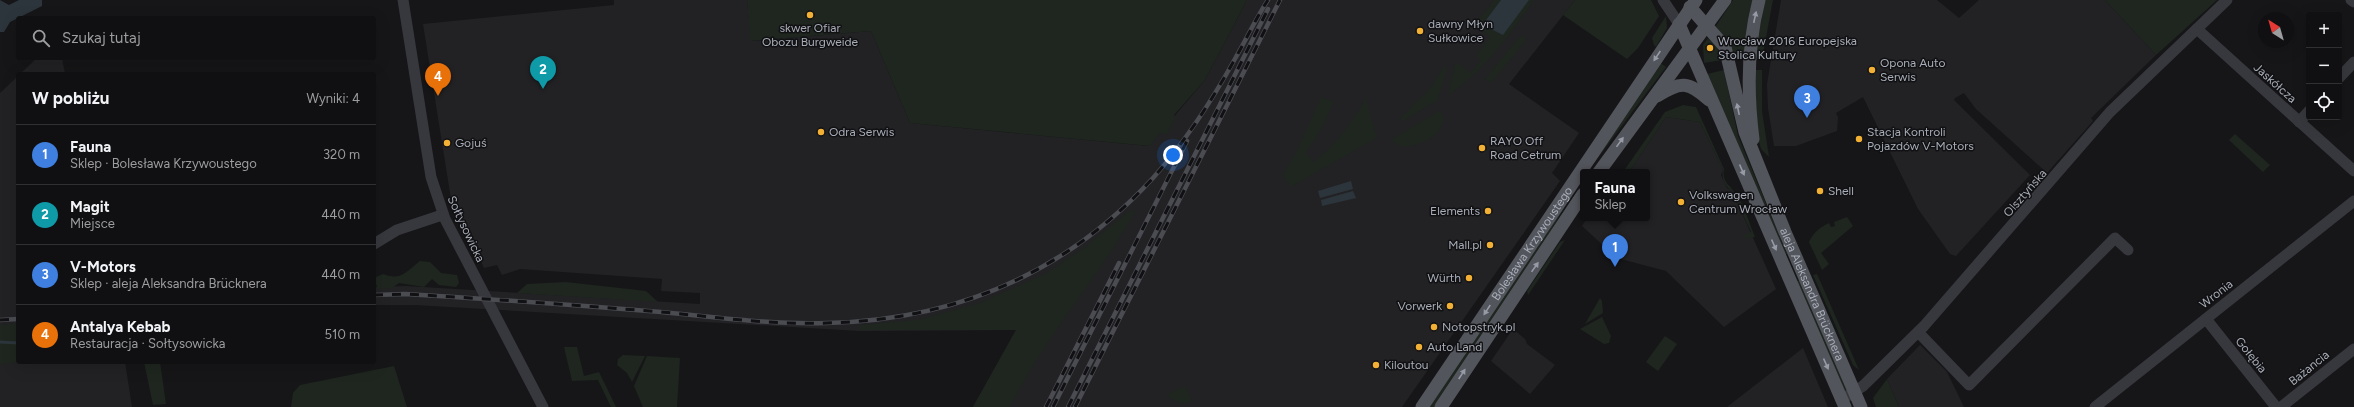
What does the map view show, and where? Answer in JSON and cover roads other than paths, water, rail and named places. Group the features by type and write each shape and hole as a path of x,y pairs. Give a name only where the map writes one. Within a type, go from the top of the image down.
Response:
{"main road":[{"path":"1601,169 1650,100 1726,0"},
{"path":"1756,158 1749,105 1749,72 1752,31 1759,0"},
{"name":"Bolesława Krzywoustego","path":"1582,169 1679,24 1690,2"},
{"name":"aleja Aleksandra Brücknera","path":"1690,2 1707,26 1725,47 1740,118 1785,232 1861,407"},
{"name":"aleja Aleksandra Brücknera","path":"1679,24 1711,102 1843,404"},
{"path":"1650,100 1673,86 1682,85 1696,88 1711,102"},
{"name":"Bolesława Krzywoustego","path":"1422,407 1580,172"},
{"name":"Bolesława Krzywoustego","path":"1441,407 1580,198"}],"street":[{"name":"Sołtysowicka","path":"403,0 431,177 442,215 543,407"},
{"path":"1663,0 1679,24"},
{"name":"Olsztyńska","path":"1843,404 1918,332 1997,245 2110,112 2227,0"},
{"name":"Jaskółcza","path":"2197,29 2354,170"},
{"path":"2342,75 2354,62"},
{"path":"2299,122 2306,114"},
{"name":"Wronia","path":"2095,407 2354,201"},
{"path":"376,243 397,230 442,215"},
{"path":"1918,332 1969,385 2115,238 2128,250"},
{"name":"Gołębia","path":"2206,319 2276,407"},
{"name":"Bażancia","path":"2281,407 2354,349"}],"waterway":[{"path":"0,342 16,343"}],"railway":[{"path":"376,295 405,294 469,298 629,309 786,323 827,323 874,320 920,312 964,301 1006,285 1046,265 1084,240 1119,211 1153,178 1198,120 1218,89 1268,0"},
{"path":"1075,407 1280,0"},
{"path":"1068,407 1268,9"},
{"path":"1053,407 1187,141"},
{"path":"1046,407 1119,263"},
{"path":"0,320 16,319"}],"place":[{"name":"skwer Ofiar Obozu Burgweide","path":"810,15"},
{"name":"dawny Młyn Sułkowice","path":"1420,31"},
{"name":"Wrocław 2016 Europejska Stolica Kultury","path":"1710,48"},
{"name":"Opona Auto Serwis","path":"1872,70"},
{"name":"Magit","path":"543,89"},
{"name":"Antalya Kebab","path":"438,96"},
{"name":"V-Motors","path":"1807,118"},
{"name":"Odra Serwis","path":"821,132"},
{"name":"Stacja Kontroli Pojazdów V-Motors","path":"1859,139"},
{"name":"Gojuś","path":"447,143"},
{"name":"RAYO Off Road Cetrum","path":"1482,148"},
{"name":"Shell","path":"1820,191"},
{"name":"Volkswagen Centrum Wrocław","path":"1681,202"},
{"name":"Elements","path":"1488,211"},
{"name":"Mall.pl","path":"1490,245"},
{"name":"Fauna","path":"1615,267"},
{"name":"Würth","path":"1469,278"},
{"name":"Vorwerk","path":"1450,306"},
{"name":"Notopstryk.pl","path":"1434,327"},
{"name":"Auto Land","path":"1419,347"},
{"name":"Kiloutou","path":"1376,365"}]}
